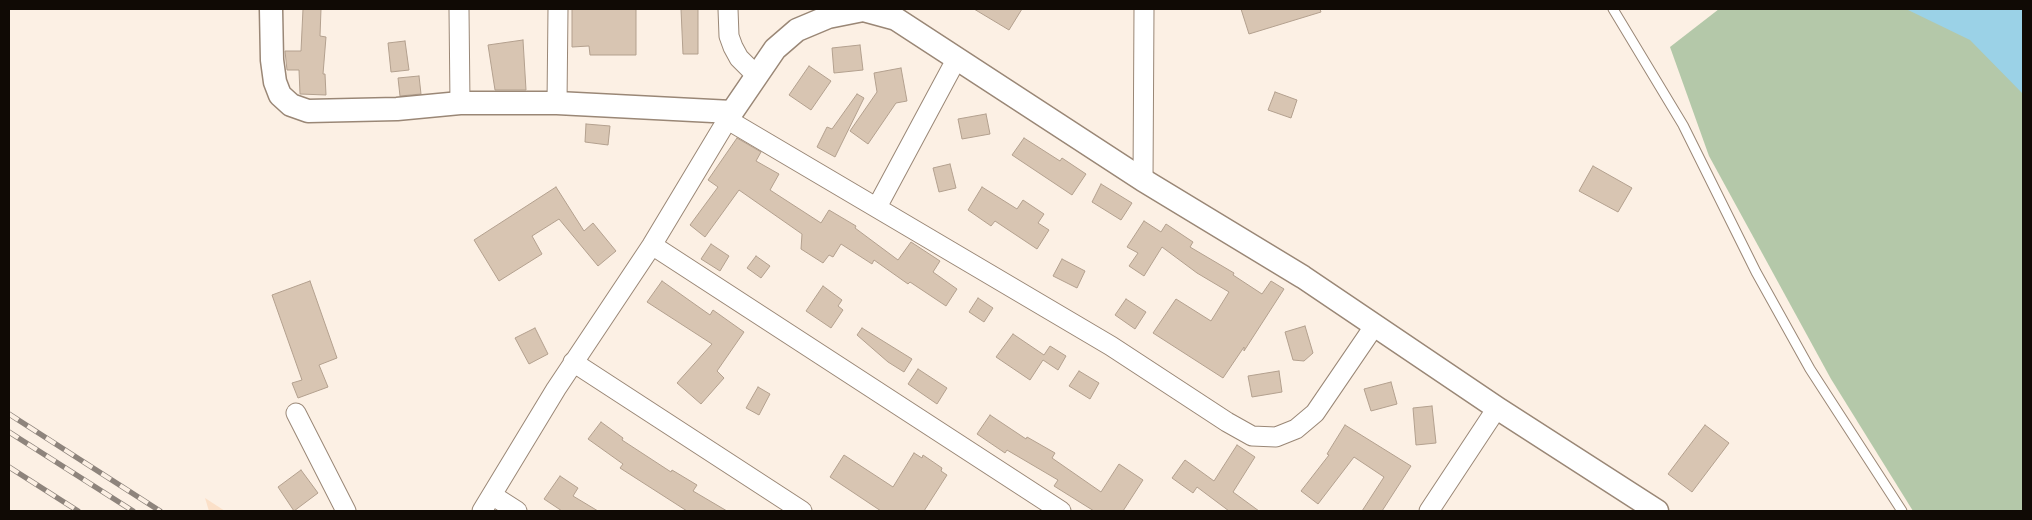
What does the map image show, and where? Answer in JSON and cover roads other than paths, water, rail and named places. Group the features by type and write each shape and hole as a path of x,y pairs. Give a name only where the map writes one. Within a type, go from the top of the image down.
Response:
{"street":[{"path":"271,9 272,60 275,82 280,95 291,105 308,110 397,109 460,103 557,103 730,116 877,207 1111,346 1227,422 1252,436 1276,437 1296,429 1315,413 1375,324"},
{"path":"459,9 460,103"},
{"path":"557,103 558,9"},
{"path":"728,9 729,36 733,47 739,58 756,75"},
{"path":"1143,180 1144,9"},
{"path":"482,511 573,362 652,245 730,116 775,49 797,30 828,17 863,10 896,19 1143,180 1253,246 1375,324 1497,408 1657,511"},
{"path":"877,207 957,58"},
{"path":"652,245 1061,511"},
{"path":"573,362 802,511"},
{"path":"1429,511 1497,408"},
{"path":"296,413 346,511"},
{"path":"492,495 517,511"}],"lane":[{"path":"1613,9 1683,125 1756,272 1810,369 1902,511"}],"water":[{"path":"1906,9 2023,9 2023,94 1970,40"}],"railway":[{"path":"9,414 160,511"},
{"path":"9,432 133,511"},
{"path":"9,467 78,511"}]}
